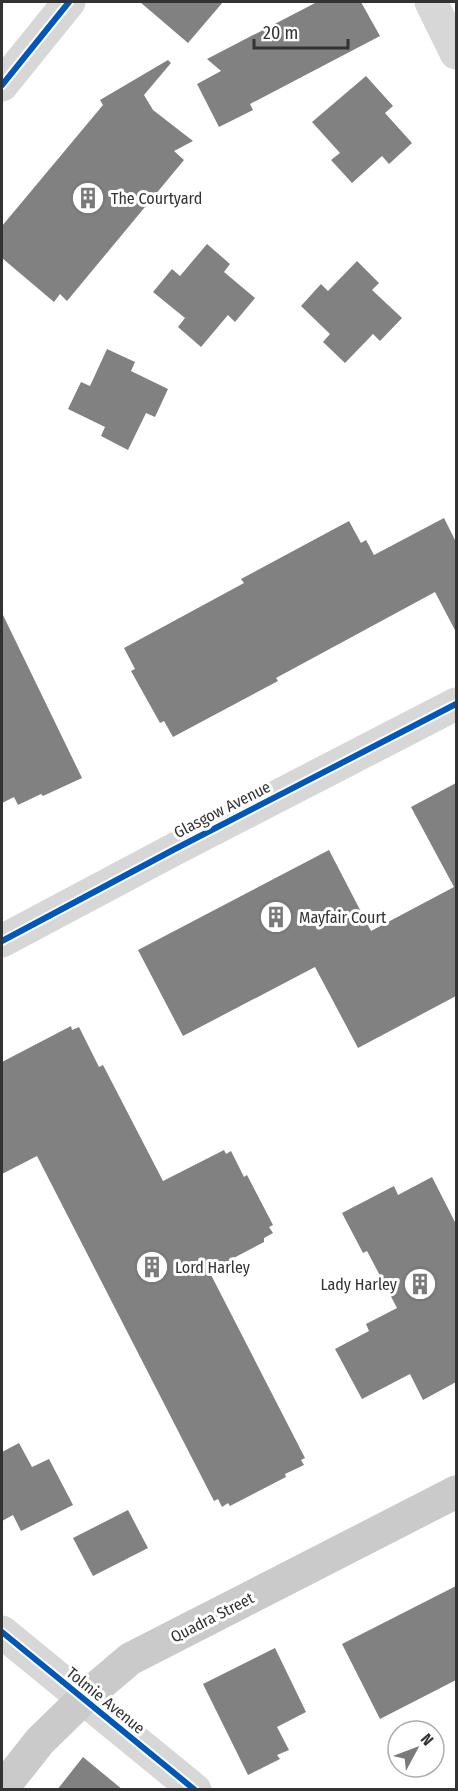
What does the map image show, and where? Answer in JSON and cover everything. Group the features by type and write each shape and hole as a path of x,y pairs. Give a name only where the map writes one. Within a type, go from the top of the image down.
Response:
{"main road":[{"name":"Quadra Street","path":"2,1789 40,1741 83,1699 130,1659 456,1492"}],"street":[{"path":"2,85 69,2"},
{"path":"431,2 456,53"},
{"name":"Glasgow Avenue","path":"2,940 456,704"},
{"name":"Tolmie Avenue","path":"2,1632 195,1790"}],"building":[{"path":"140,2 223,2 188,43"},
{"path":"317,2 361,2 380,36 250,104 253,110 219,127 197,84 221,71 207,59"},
{"name":"The Courtyard","path":"168,60 171,63 144,95 153,110 193,141 174,151 184,160 67,301 60,294 54,302 2,258 2,226 103,105 100,100"},
{"path":"366,76 393,106 385,113 412,143 389,164 382,156 352,183 331,160 340,153 312,122"},
{"path":"207,244 230,264 224,272 255,298 235,322 228,315 201,347 178,327 185,318 153,292 172,269 180,276"},
{"path":"357,261 379,283 372,290 402,318 380,341 373,334 345,363 323,342 330,334 301,306 321,284 328,291"},
{"path":"107,349 135,362 131,371 168,389 155,417 146,413 128,450 101,436 105,427 68,409 81,382 90,386"},
{"path":"444,518 456,542 456,632 435,592 276,678 278,681 173,737 164,721 160,723 131,671 135,669 124,648 244,583 241,579 349,521 361,543 366,540 374,555"},
{"path":"2,613 82,778 18,805 14,797 2,803"},
{"name":"Mayfair Court","path":"456,783 456,996 358,1048 315,967 183,1036 138,950 329,850 371,931 454,887 411,807"},
{"name":"Lord Harley","path":"71,1026 72,1030 79,1027 99,1067 103,1065 163,1181 224,1150 226,1154 231,1151 244,1177 247,1175 273,1225 269,1227 273,1233 264,1238 264,1242 209,1271 305,1458 301,1460 304,1465 230,1506 228,1503 222,1507 218,1499 214,1501 37,1156 2,1174 2,1062"},
{"name":"Lady Harley","path":"432,1177 456,1224 456,1382 423,1400 410,1374 362,1399 335,1349 369,1331 366,1324 397,1308 367,1251 363,1253 342,1213 394,1186 398,1195"},
{"path":"19,1443 32,1467 49,1459 73,1505 21,1531 13,1515 2,1521 2,1452"},
{"path":"128,1510 148,1548 93,1576 73,1538"},
{"path":"456,1586 456,1680 380,1719 342,1644"},
{"path":"275,1648 306,1712 277,1727 289,1750 277,1755 280,1759 248,1775 203,1684"},
{"path":"83,1757 123,1790 57,1790"}],"cycle path":[{"path":"2,85 69,2"},
{"path":"2,941 456,704"},
{"path":"2,1632 195,1790"}],"place":[{"name":"The Courtyard","path":"88,198"},
{"name":"Mayfair Court","path":"276,917"},
{"name":"Lord Harley","path":"152,1267"},
{"name":"Lady Harley","path":"420,1284"}]}
